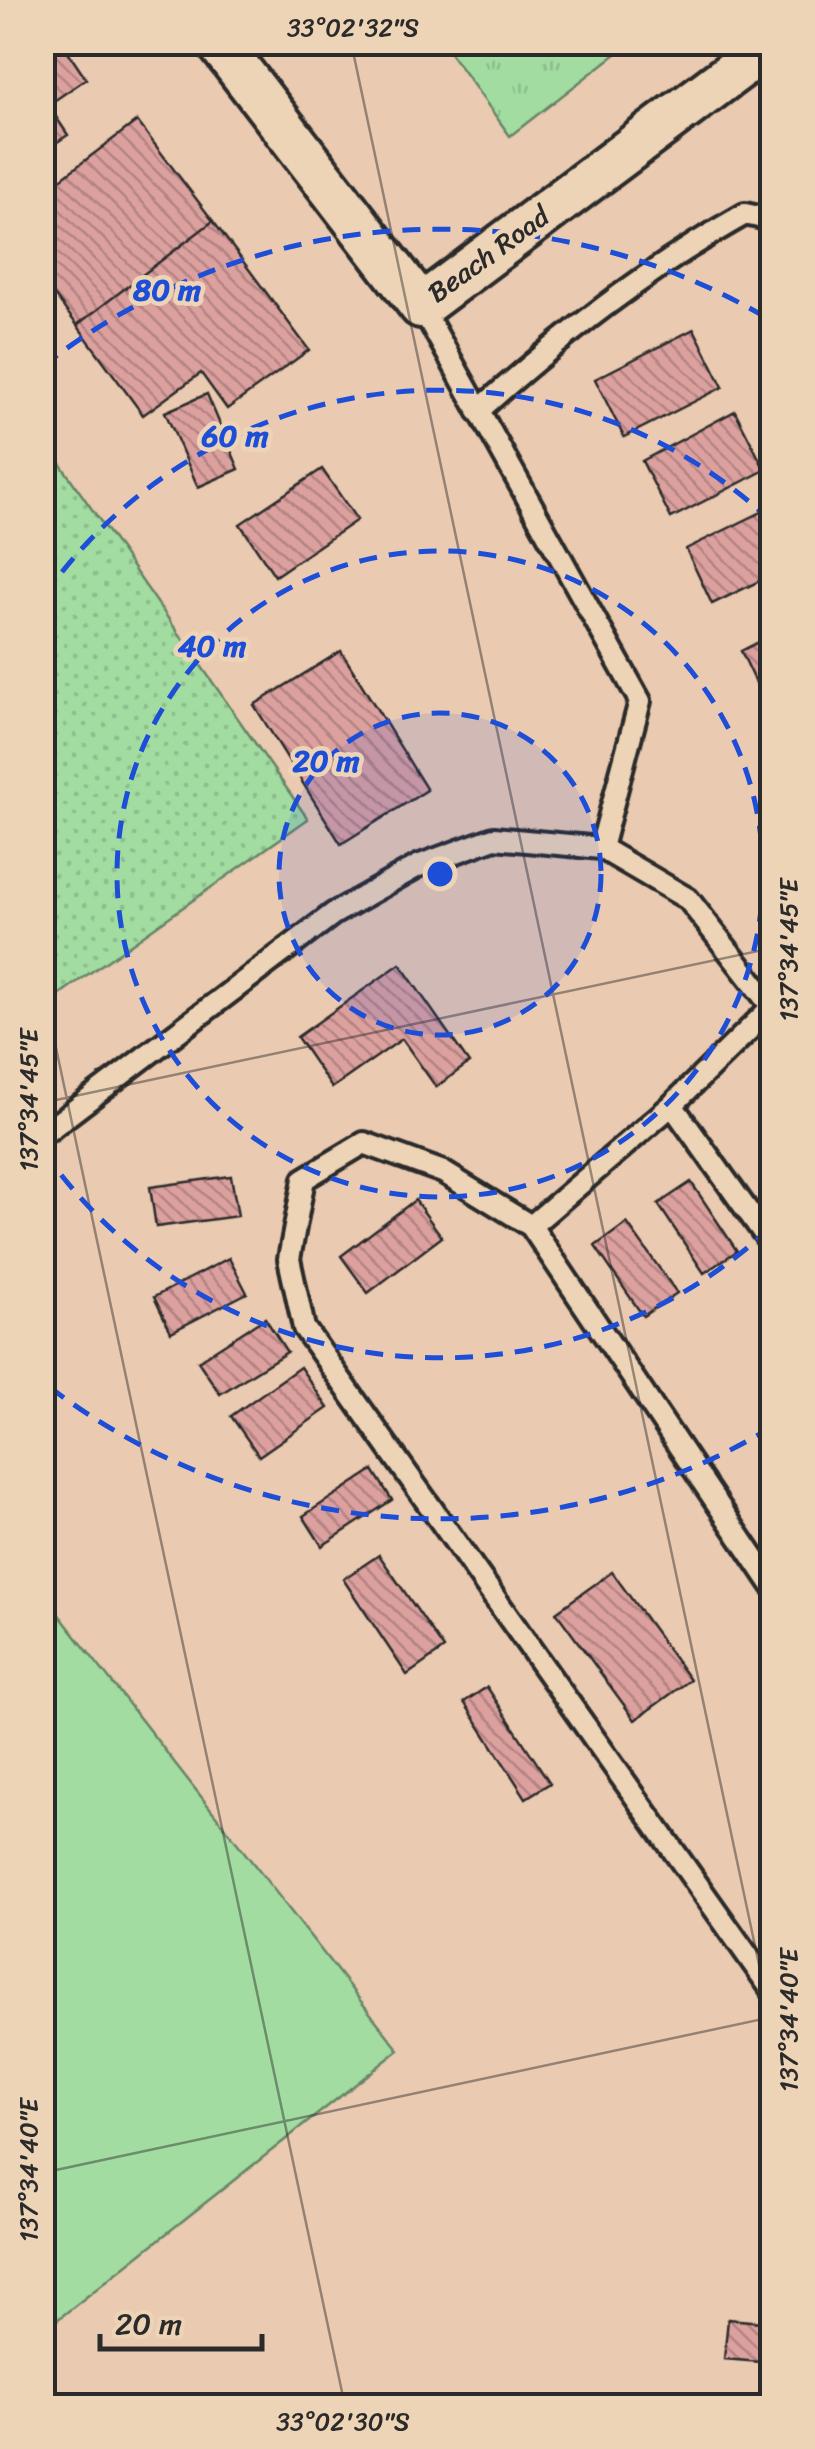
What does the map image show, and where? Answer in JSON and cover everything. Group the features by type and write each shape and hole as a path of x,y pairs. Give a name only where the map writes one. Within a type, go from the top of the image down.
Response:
{"street":[{"name":"Beach Road","path":"218,42 421,306 772,43"}],"lane":[{"path":"478,412 551,346 680,250 744,214 772,220"},
{"path":"421,306 640,701 600,848"},
{"path":"42,1135 333,914 418,866 494,838 600,848 688,899 772,1007 672,1105 531,1226"},
{"path":"672,1105 772,1245"},
{"path":"772,1586 531,1226 442,1172 364,1144 304,1178 289,1259 304,1328 772,1990"}],"green space":[{"path":"443,43 630,43 510,136"},
{"path":"43,439 308,819 42,1006"},
{"path":"42,1593 399,2050 43,2331 42,2331"}],"building":[{"path":"42,42 61,42 86,79 48,105 68,135 42,152"},
{"path":"137,121 213,221 77,325 42,279 42,193"},
{"path":"213,221 309,350 227,409 201,373 143,415 77,325"},
{"path":"694,329 723,387 624,437 595,379"},
{"path":"207,394 239,469 198,487 165,412"},
{"path":"735,411 765,470 671,518 642,461"},
{"path":"322,469 357,520 275,576 240,524"},
{"path":"772,507 772,575 712,604 686,549"},
{"path":"772,635 772,706 768,708 741,651"},
{"path":"341,651 427,790 341,844 254,705"},
{"path":"400,964 469,1063 436,1087 402,1039 332,1088 297,1037"},
{"path":"231,1176 238,1216 156,1227 150,1187"},
{"path":"691,1182 737,1251 704,1273 658,1204"},
{"path":"415,1200 442,1237 368,1293 341,1256"},
{"path":"627,1223 677,1293 643,1316 595,1246"},
{"path":"229,1258 247,1293 171,1332 154,1297"},
{"path":"265,1318 287,1352 220,1394 198,1361"},
{"path":"300,1367 328,1408 259,1456 231,1416"},
{"path":"373,1470 392,1500 322,1546 303,1516"},
{"path":"379,1555 444,1649 407,1675 343,1579"},
{"path":"612,1572 690,1680 635,1720 556,1612"},
{"path":"487,1687 550,1783 526,1798 464,1702"},
{"path":"728,2319 772,2323 772,2363 724,2359"}]}
